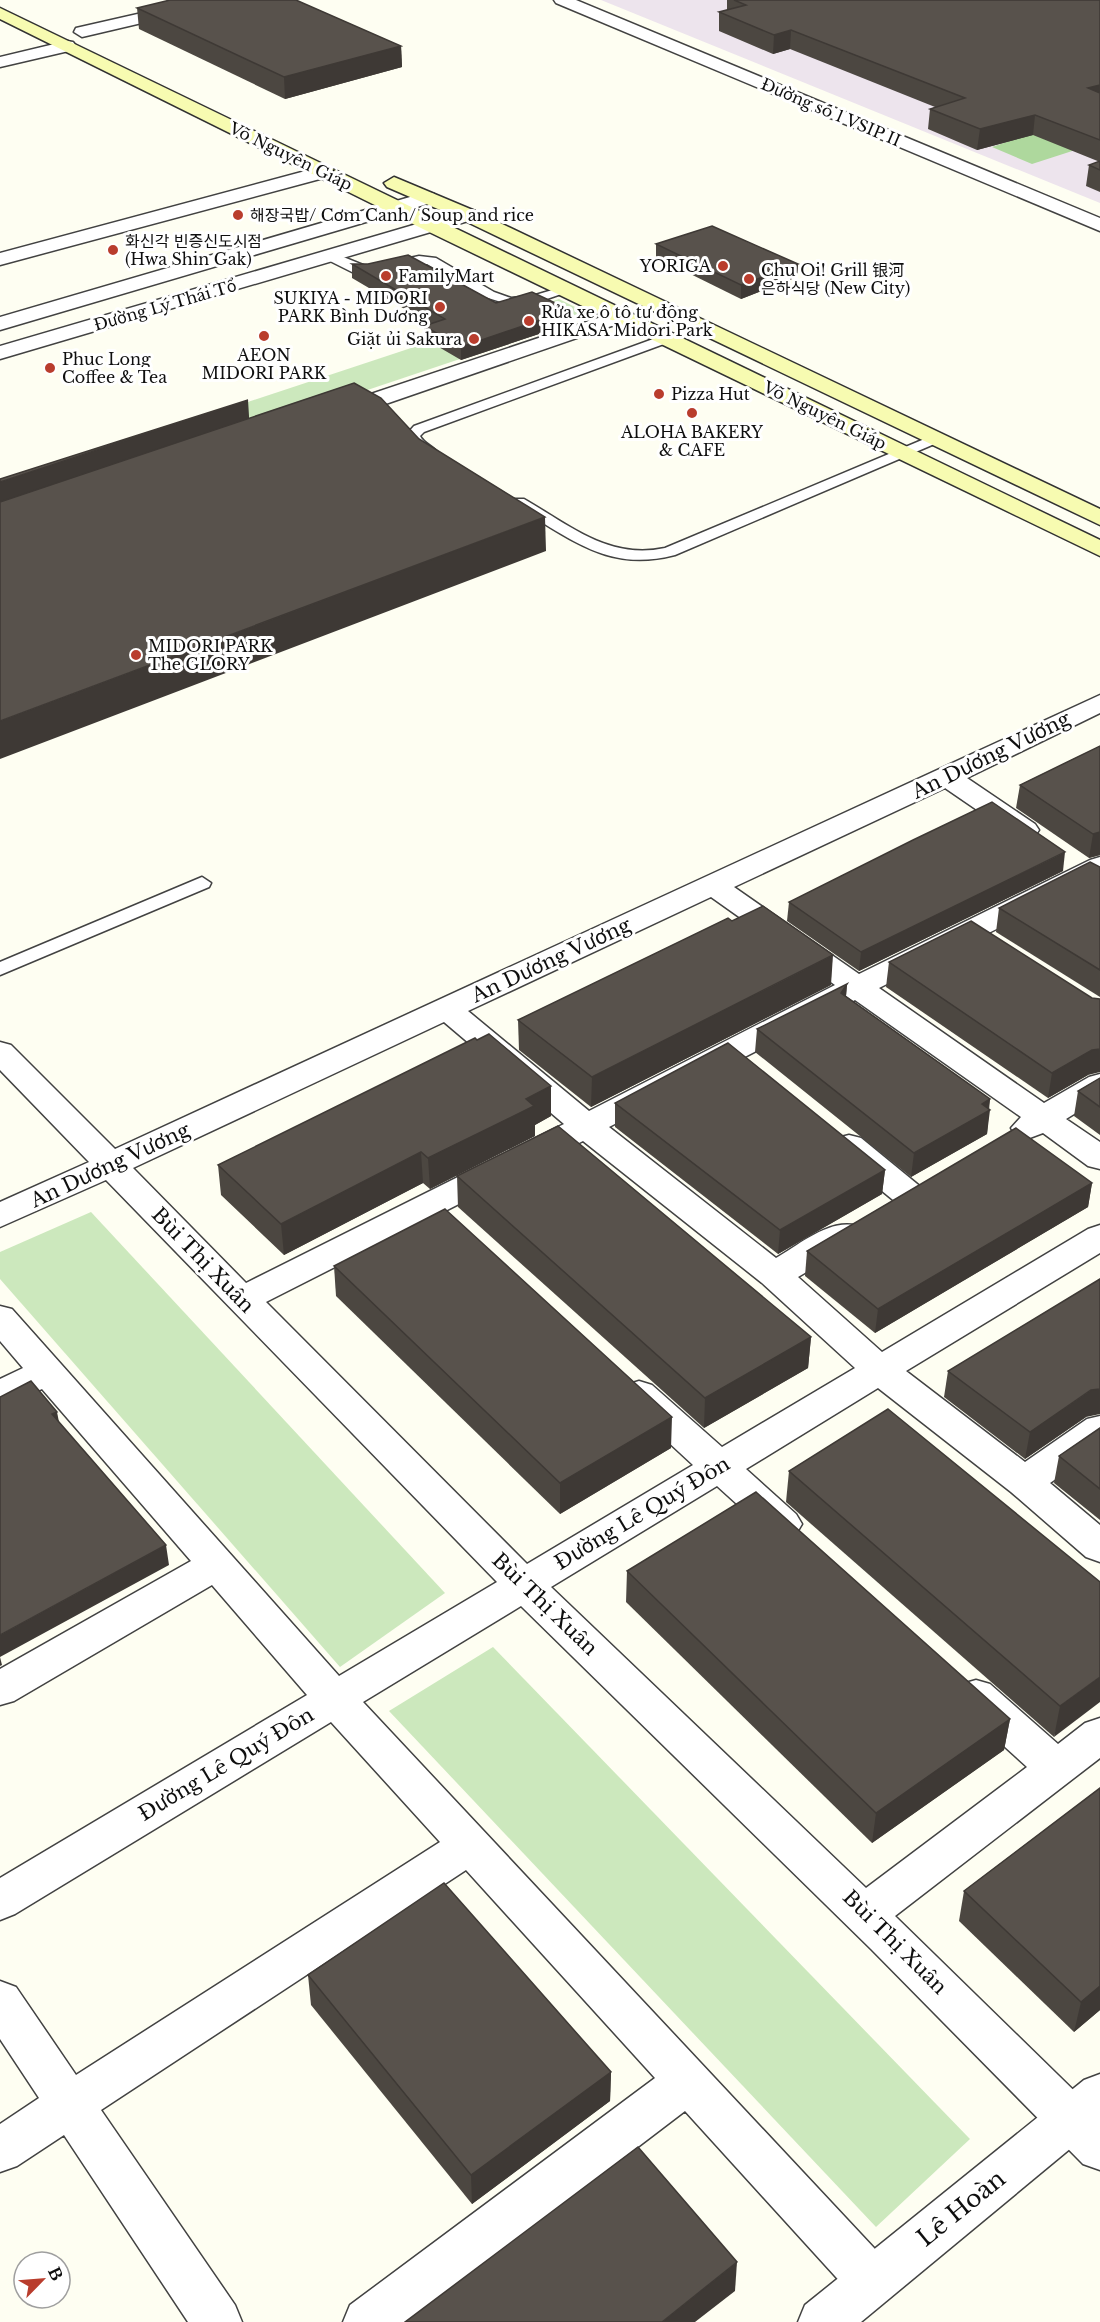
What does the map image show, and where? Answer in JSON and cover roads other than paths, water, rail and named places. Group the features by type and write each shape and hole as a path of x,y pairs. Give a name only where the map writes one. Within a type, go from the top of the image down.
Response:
{"main road":[{"name":"Võ Nguyên Giáp","path":"0,13 432,226 1100,549"},
{"path":"62,23 110,46"},
{"name":"Võ Nguyên Giáp","path":"374,173 468,215 1100,518"}],"street":[{"path":"81,32 221,0"},
{"name":"Đường số 1 VSIP II","path":"562,0 1100,225"},
{"path":"0,62 68,46"},
{"path":"0,260 324,172"},
{"name":"Đường Lý Thái Tổ","path":"0,324 427,198"},
{"name":"Đường Lý Thái Tổ","path":"0,353 468,215"},
{"path":"317,420 622,316"},
{"name":"An Dương Vương","path":"0,1216 947,777 1100,703"},
{"path":"947,777 1054,851 1096,873"},
{"path":"241,1300 445,1216 586,1126 729,1050 968,930 1096,873"},
{"path":"713,885 1100,1158"},
{"path":"968,930 996,948"},
{"path":"447,1009 586,1126 774,1275 880,1370 1024,1482 1100,1546"},
{"path":"729,1050 756,1072"},
{"name":"Bùi Thị Xuân","path":"0,1052 112,1164 241,1300 524,1585 866,1913 1090,2120"},
{"path":"1003,1142 1100,1084"},
{"path":"829,1130 910,1196"},
{"path":"774,1275 941,1178"},
{"name":"Đường Lê Quý Đôn","path":"0,1901 1100,1237"},
{"path":"0,1318 335,1699 873,2281"},
{"path":"0,1395 47,1371"},
{"path":"615,1371 807,1546"},
{"path":"1024,1482 1100,1429"},
{"path":"0,1689 217,1564"},
{"path":"949,1672 1056,1767"},
{"path":"866,1913 1100,1735"},
{"path":"0,2150 470,1845"},
{"path":"0,2001 217,2322"},
{"path":"368,2322 688,2081"},
{"name":"Lê Hoàn","path":"823,2322 873,2281 1090,2120"}],"lane":[{"path":"331,256 360,270 375,270 411,260 428,260 439,264 498,300 510,303 524,302 566,290"},
{"path":"449,463 422,447 412,435 419,429 667,338"},
{"path":"502,492 606,551 628,556 650,556 670,552 934,439"},
{"path":"0,969 202,882"}],"place":[{"name":"해장국밥/ Cơm Canh/ Soup and rice","path":"238,215"},
{"name":"화신각 빈증신도시점 (Hwa Shin Gak)","path":"113,250"},
{"name":"YORIGA","path":"723,266"},
{"name":"FamilyMart","path":"386,276"},
{"name":"Chu Oi! Grill 银河 은하식당 (New City)","path":"749,279"},
{"name":"SUKIYA - MIDORI PARK Bình Dương","path":"440,307"},
{"name":"Rửa xe ô tô tự động HIKASA Midori Park","path":"529,321"},
{"name":"AEON MIDORI PARK","path":"264,336"},
{"name":"Giặt ủi Sakura","path":"474,339"},
{"name":"Phuc Long Coffee & Tea","path":"50,368"},
{"name":"Pizza Hut","path":"659,394"},
{"name":"ALOHA BAKERY & CAFE","path":"692,413"},
{"name":"MIDORI PARK The GLORY","path":"136,655"}]}
